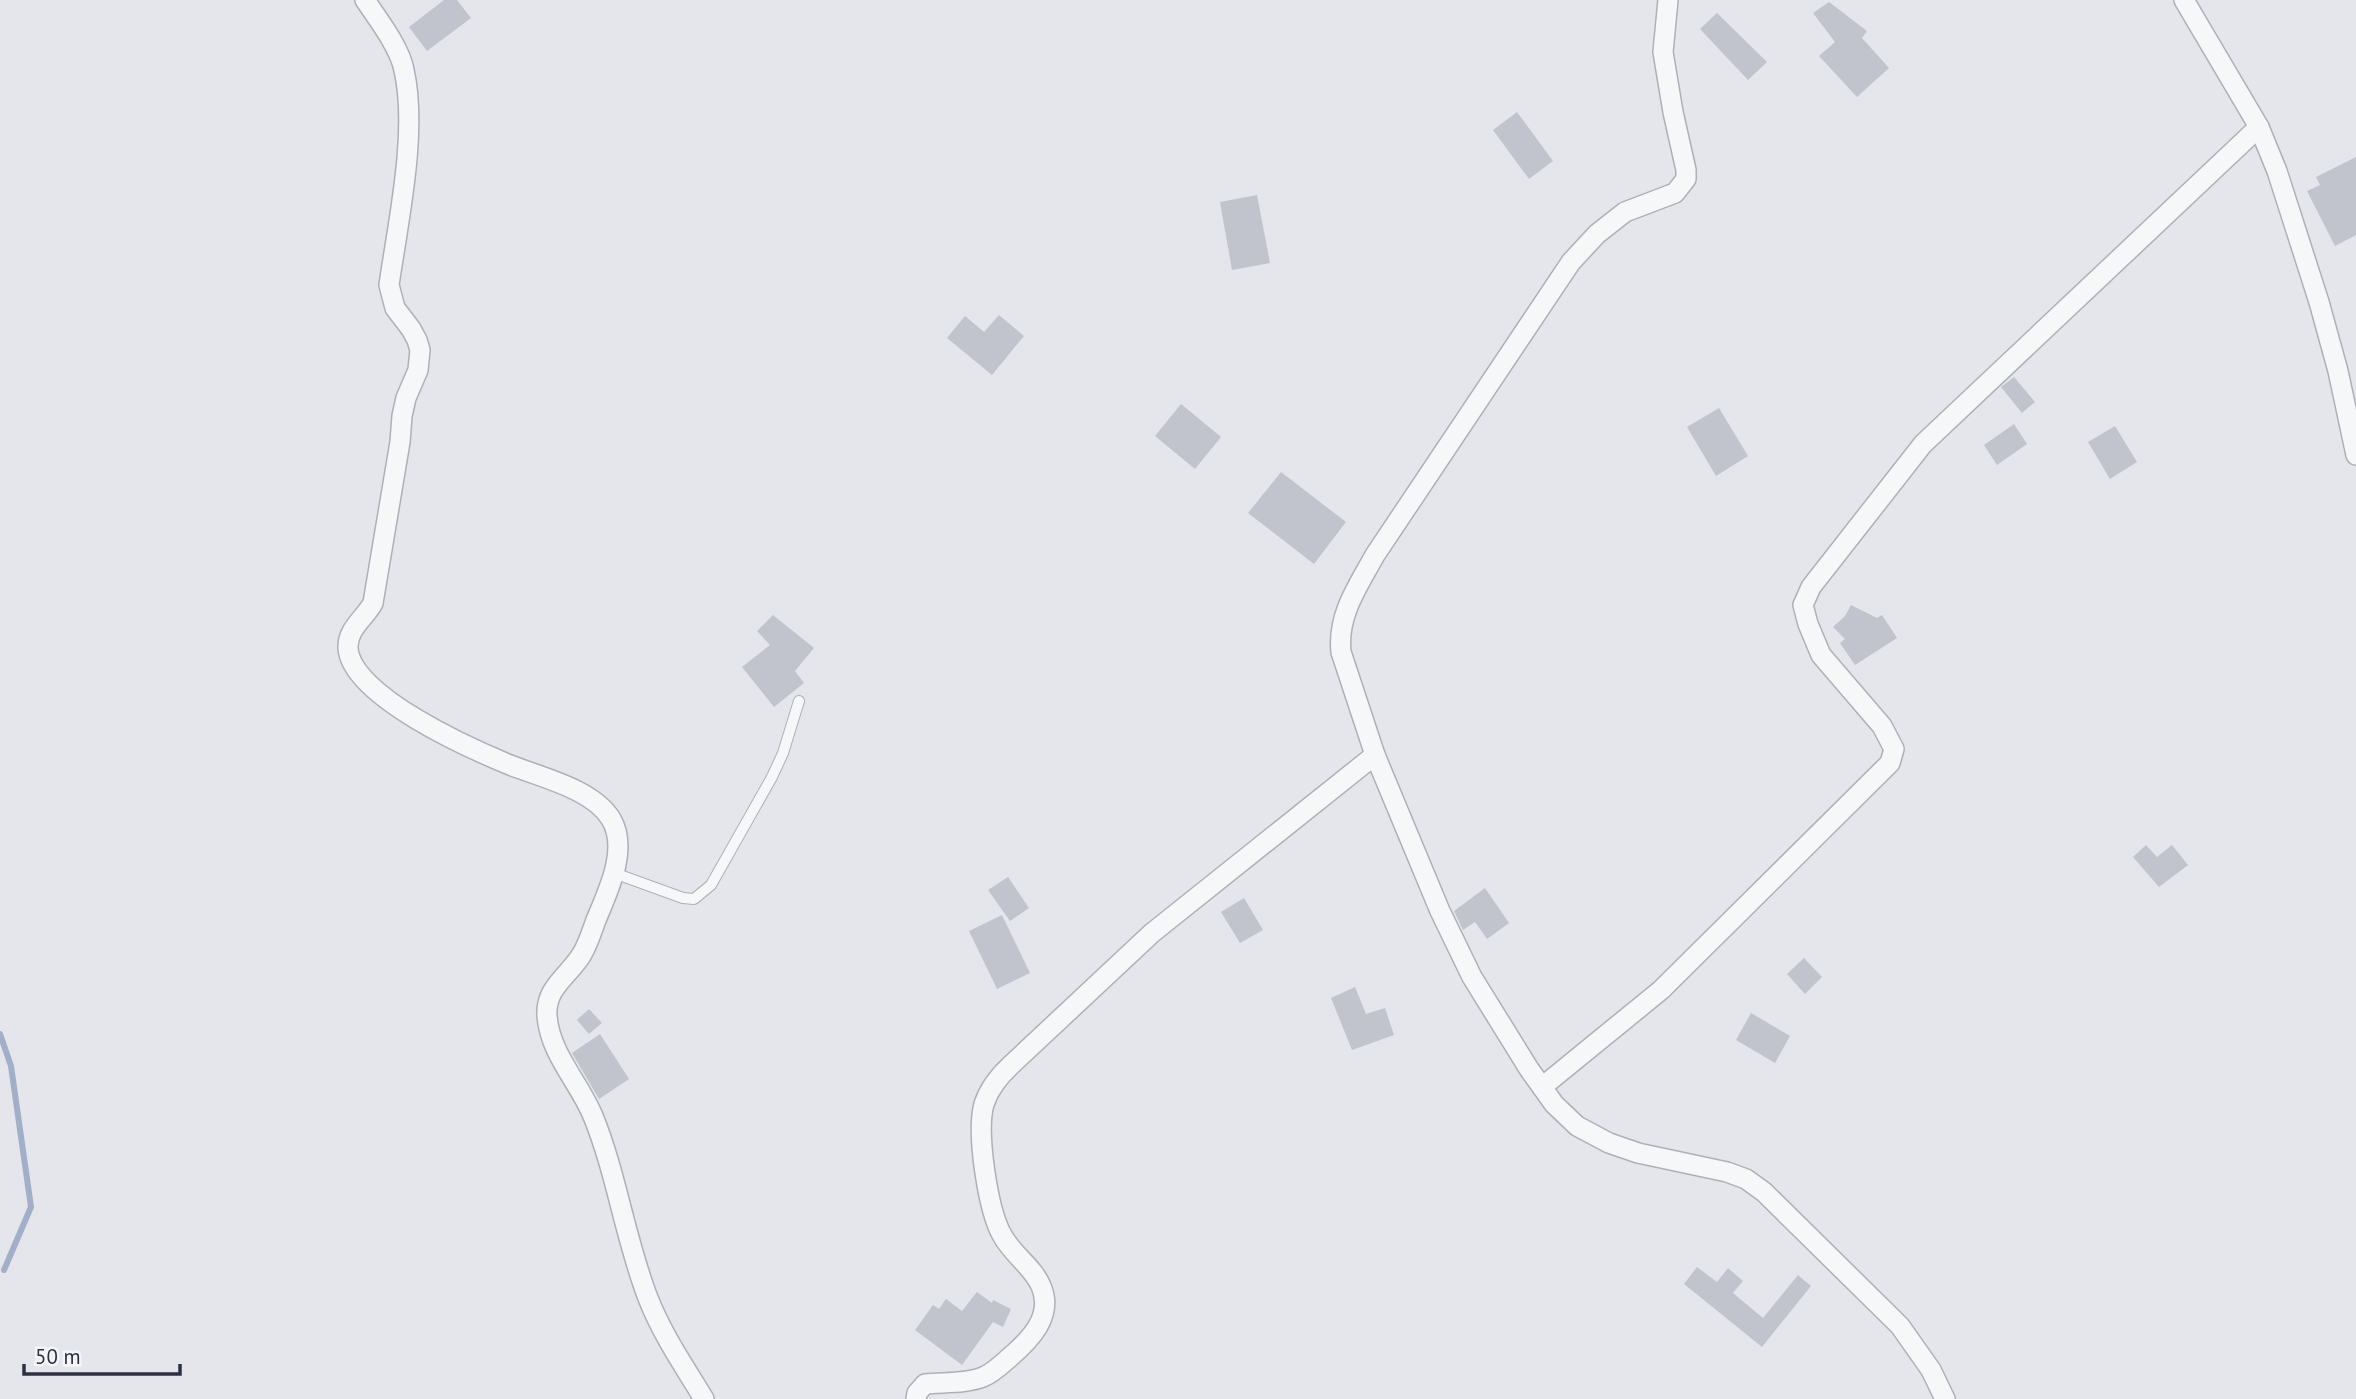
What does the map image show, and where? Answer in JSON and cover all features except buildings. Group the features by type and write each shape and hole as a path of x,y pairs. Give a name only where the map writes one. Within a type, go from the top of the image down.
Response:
{"street":[{"path":"365,0 404,68 408,137 389,285 395,308 417,340 420,360 402,416 373,603 366,616 355,626 348,648 364,679 410,715 471,748 552,778 605,811 615,827 618,842 614,873 584,951 552,991 547,1017 554,1044 593,1114 615,1178 633,1253 650,1304 665,1335 704,1399"},
{"path":"1668,0 1663,51 1673,111 1685,159 1686,179 1675,193 1634,207 1614,219 1571,262 1375,555 1345,612 1339,637 1346,670 1375,755 1440,911 1467,966 1554,1104 1577,1126 1609,1143 1638,1153 1727,1172 1746,1179 1764,1192 1899,1326 1931,1370 1945,1399"},
{"path":"2184,0 2259,127 2277,171 2319,302 2338,371 2356,455"},
{"path":"1542,1087 1661,990 1890,763 1894,749 1882,726 1821,655 1803,606 1811,587 1923,444 2259,127"},
{"path":"916,1399 920,1387 925,1384 964,1382 987,1376 1029,1340 1039,1327 1044,1313 1045,1299 1041,1285 1002,1236 989,1198 985,1177 982,1120 983,1106 993,1085 1152,933 1375,755"}],"lane":[{"path":"614,873 683,898 694,899 711,885 772,776 783,753 799,701"}],"waterway":[{"path":"0,1034 11,1066 31,1207 4,1270"}]}
